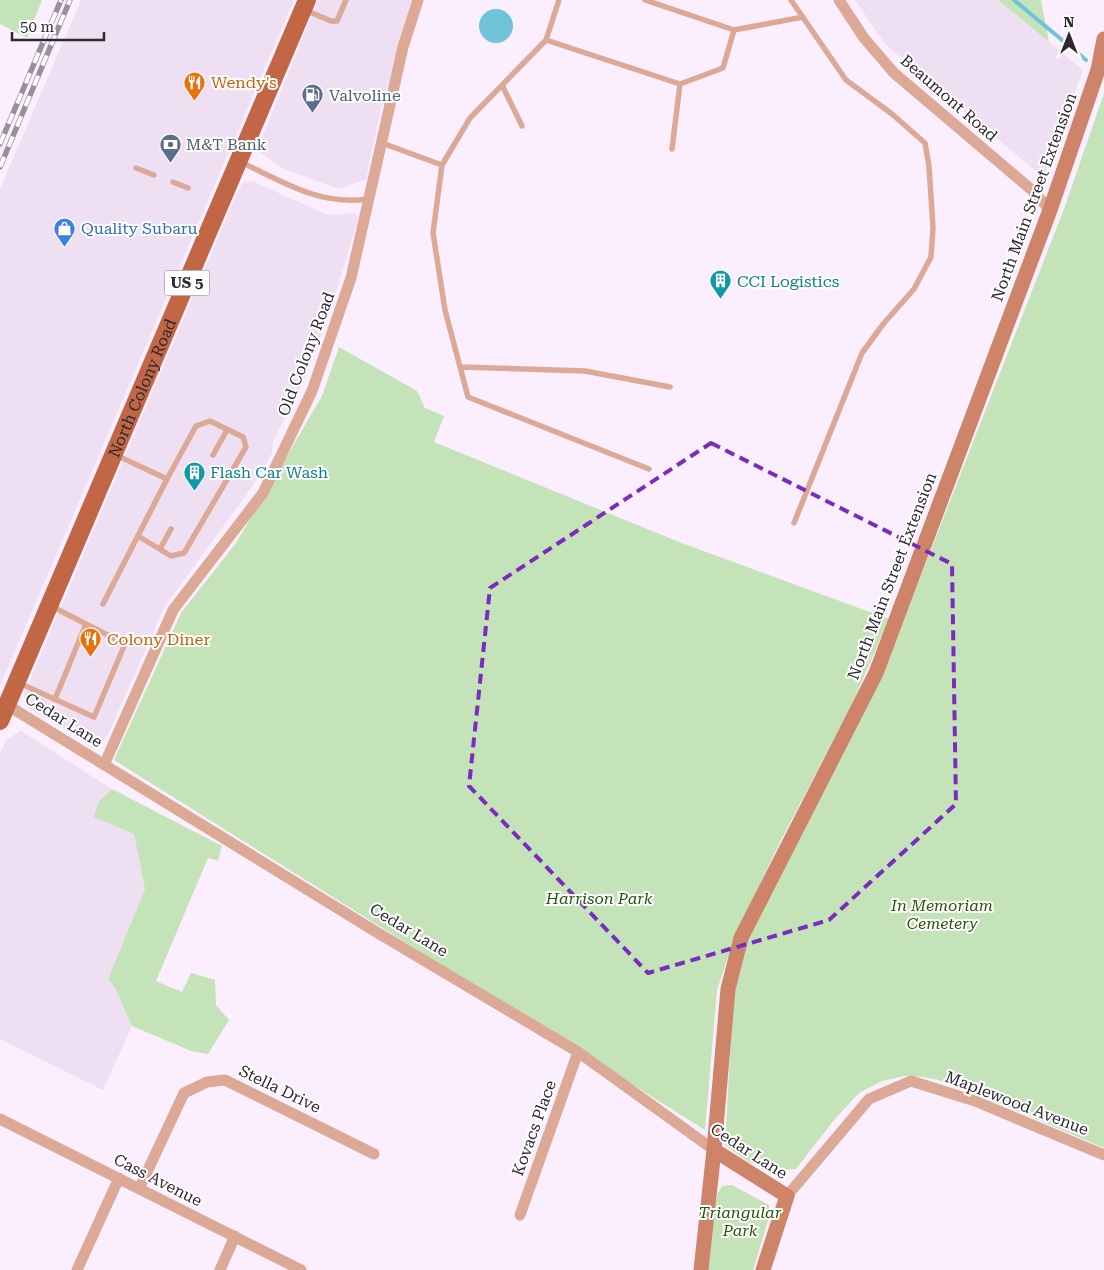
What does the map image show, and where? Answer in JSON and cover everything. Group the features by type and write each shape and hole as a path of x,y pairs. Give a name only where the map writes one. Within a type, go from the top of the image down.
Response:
{"main road":[{"name":"North Colony Road","path":"4,713 306,5"}],"street":[{"name":"Old Colony Road","path":"104,765 173,610 263,493 312,391 352,278 403,47 418,0"},
{"name":"Beaumont Road","path":"839,0 864,38 894,73 1033,191 1050,210"},
{"name":"North Main Street Extension","path":"701,1270 728,990 741,938 876,673 1050,210 1098,70 1104,39"},
{"name":"Cedar Lane","path":"4,713 104,765 578,1052 714,1150 787,1196"},
{"name":"Kovacs Place","path":"520,1215 578,1052"},
{"name":"Stella Drive","path":"139,1189 184,1094 207,1082 225,1080 374,1154"},
{"name":"Maplewood Avenue","path":"787,1196 870,1099 911,1081 975,1101 1104,1155"},
{"name":"Cass Avenue","path":"0,1118 301,1270"},
{"path":"77,1270 119,1178"},
{"path":"763,1270 787,1196"},
{"path":"220,1270 235,1236"}],"lane":[{"path":"306,5 331,21 338,21 346,0"},
{"path":"559,0 546,40 470,118 442,165 433,233 445,310 468,397 649,469"},
{"path":"645,0 734,30 803,17"},
{"path":"791,0 846,80 892,114 925,143 929,166 933,228 931,257 914,289 884,323 862,353 794,524"},
{"path":"546,40 680,84 723,68 734,30"},
{"path":"672,148 680,84"},
{"path":"502,85 522,126"},
{"path":"382,143 442,165"},
{"path":"239,162 310,194 337,201 370,198"},
{"path":"136,168 154,175"},
{"path":"173,182 188,188"},
{"path":"460,367 584,371 670,387"},
{"path":"103,604 167,479 196,426 210,421 243,436 246,447 184,552 171,556 138,536"},
{"path":"213,455 227,430"},
{"path":"114,454 167,479"},
{"path":"160,549 171,529"},
{"path":"17,682 94,717 125,644 49,604"},
{"path":"55,699 86,624"}],"highlighted area":[{"path":"711,443 952,564 956,804 829,920 648,973 469,786 490,588"}],"shaded area":[{"path":"81,0 294,0 0,686 0,189"},
{"path":"318,0 413,0 381,108 366,179 339,189 284,169 257,150"},
{"path":"855,0 998,0 1083,70 1045,174 1038,173 885,44"},
{"path":"252,181 328,215 355,213 358,219 330,313 302,385 273,441 272,453 252,487 165,606 107,737 96,746 28,708 24,702 24,694 237,193 243,182"},
{"path":"21,731 112,789 99,801 134,834 145,889 108,979 115,988 132,1026 103,1090 0,1039 0,753 6,740"}],"green space":[{"path":"0,0 42,0 27,38 0,24"},
{"path":"998,0 1041,0 1049,42"},
{"name":"In Memoriam Cemetery","path":"1104,93 1104,1148 952,1083 924,1077 904,1076 882,1081 859,1093 834,1120 796,1169 784,1170 758,1166 725,1145 734,980 745,942 886,665 1064,209"},
{"name":"Harrison Park","path":"339,347 417,391 425,408 444,416 434,442 679,542 889,619 852,704 778,846 734,939 717,990 705,1130 114,760 181,613 236,543 322,396"},
{"path":"112,789 222,846 218,861 208,858 156,981 182,992 191,973 215,980 216,1005 229,1020 208,1054 191,1051 132,1026 115,988 108,979 145,889 134,834 94,817 99,801"},
{"name":"Triangular Park","path":"732,1185 769,1205 770,1214 753,1270 708,1270 717,1195 722,1186"}],"water":[{"path":"496,9 503,10 508,14 512,19 512,33 508,38 503,42 496,43 489,42 484,38 480,33 479,26 480,19 484,14 489,10"}],"waterway":[{"path":"1014,0 1086,60"}],"railway":[{"path":"0,144 61,0"},
{"path":"0,167 70,0"}],"place":[{"name":"Wendy's","path":"195,101"},
{"name":"Valvoline","path":"313,114"},
{"name":"M&T Bank","path":"170,163"},
{"name":"Quality Subaru","path":"65,247"},
{"name":"CCI Logistics","path":"721,300"},
{"name":"Flash Car Wash","path":"194,491"},
{"name":"Colony Diner","path":"91,658"}]}
